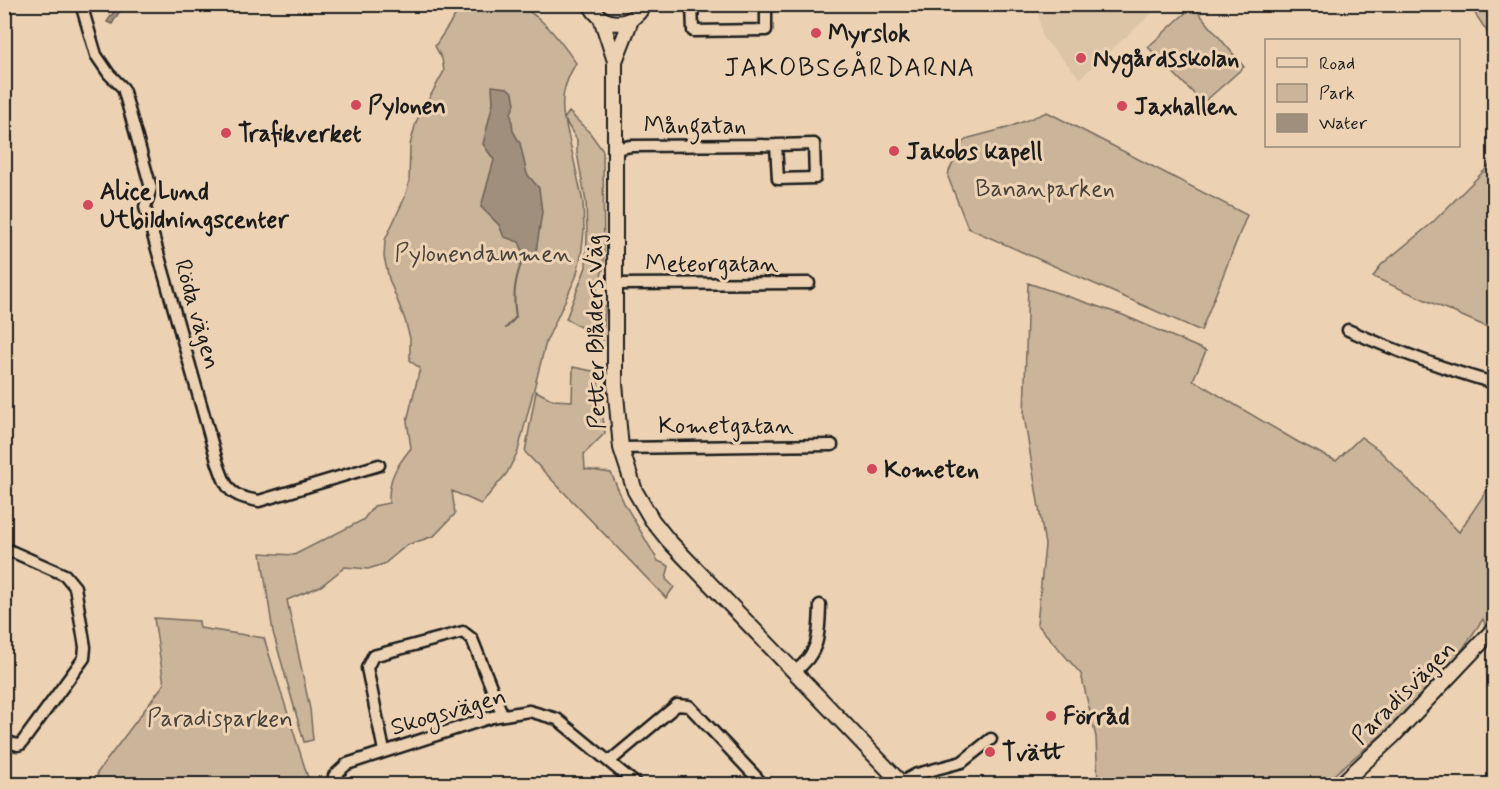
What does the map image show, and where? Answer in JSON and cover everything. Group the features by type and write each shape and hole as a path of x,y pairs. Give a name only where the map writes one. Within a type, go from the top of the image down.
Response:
{"street":[{"name":"Röda vägen","path":"81,4 96,55 109,74 123,88 151,188 145,207 227,489 241,498 259,501 379,465"},
{"path":"579,4 615,24 631,20 645,5"},
{"path":"692,4 693,31 766,30 765,4"},
{"name":"Petter Blåders Väg","path":"595,12 615,61"},
{"name":"Petter Blåders Väg","path":"631,20 615,61 615,384 621,448 635,491 652,520 668,540 901,784"},
{"name":"Mångatan","path":"614,149 631,146 814,144 815,178 778,179 776,145"},
{"name":"Meteorgatan","path":"616,284 809,283"},
{"path":"1348,330 1393,350 1449,370 1494,382"},
{"name":"Kometgatan","path":"621,448 832,445"},
{"path":"4,548 65,575 72,581 85,647 84,658 21,744 18,746 4,741"},
{"path":"794,672 806,663 817,643 820,604"},
{"name":"Paradisvägen","path":"1341,784 1393,736 1494,629"},
{"path":"384,751 368,668 374,656 463,632 472,639 502,714"},
{"path":"610,761 677,705 689,706 757,778 756,784"},
{"name":"Skogsvägen","path":"333,784 334,776 347,764 502,714 529,711 557,719 636,784"},
{"path":"901,784 917,774 962,762 991,739"}],"shaded area":[{"name":"Nygårdsskolan","path":"1037,4 1161,5 1080,78 1042,37"}],"green space":[{"name":"Pylonendammen","path":"502,3 524,9 550,29 576,63 564,90 564,119 569,112 590,133 603,151 604,267 597,287 598,299 605,307 603,340 566,319 586,267 587,234 586,202 577,153 577,140 565,120 583,202 584,231 581,256 576,277 546,342 518,451 507,473 481,504 452,491 455,514 434,536 407,545 384,564 368,569 345,567 321,586 287,600 310,709 313,740 304,742 273,632 261,553 294,555 363,520 374,506 389,503 394,473 411,448 407,421 420,368 410,361 410,338 389,279 384,257 385,240 409,183 410,145 416,122 444,71 442,59 435,46 462,5"},
{"path":"1473,4 1494,5 1494,42 1470,6"},
{"path":"1193,6 1244,67 1203,103 1148,47"},
{"name":"Bananparken","path":"1047,112 1247,215 1201,331 968,228 948,177 963,142"},
{"path":"1494,161 1494,330 1373,277 1381,265 1432,223"},
{"path":"1028,283 1123,315 1206,351 1193,380 1298,442 1336,461 1361,437 1379,450 1459,532 1487,490 1494,489 1494,619 1487,629 1483,619 1460,653 1387,730 1323,784 1098,784 1096,737 1081,674 1037,624 1045,545 1024,416"},
{"path":"573,367 597,372 605,433 584,454 585,469 611,473 624,503 658,561 669,566 666,579 674,587 666,598 525,452 536,391 553,400 572,401"},
{"name":"Paradisparken","path":"154,618 199,621 200,628 264,638 310,784 99,784 97,773 164,684"}],"water":[{"path":"119,4 129,7 119,12 112,24 107,22"},
{"name":"Pylonendammen","path":"492,86 507,88 513,93 515,104 511,113 513,131 520,143 527,174 539,188 542,212 535,259 521,264 522,249 519,242 504,237 499,225 481,207 494,160 483,144 493,103"}],"waterway":[{"path":"506,328 516,317 515,290 521,264"}],"place":[{"name":"Myrslok","path":"816,33"},
{"name":"Nygårdsskolan","path":"1081,58"},
{"name":"Pylonen","path":"356,105"},
{"name":"Jaxhallen","path":"1122,106"},
{"name":"Trafikverket","path":"226,133"},
{"name":"Jakobs kapell","path":"894,151"},
{"name":"Alice Lund Utbildningscenter","path":"88,205"},
{"name":"Kometen","path":"872,469"},
{"name":"Förråd","path":"1051,716"},
{"name":"Tvätt","path":"990,752"}],"district":[{"name":"JAKOBSGÅRDARNA","path":"850,67"}]}
